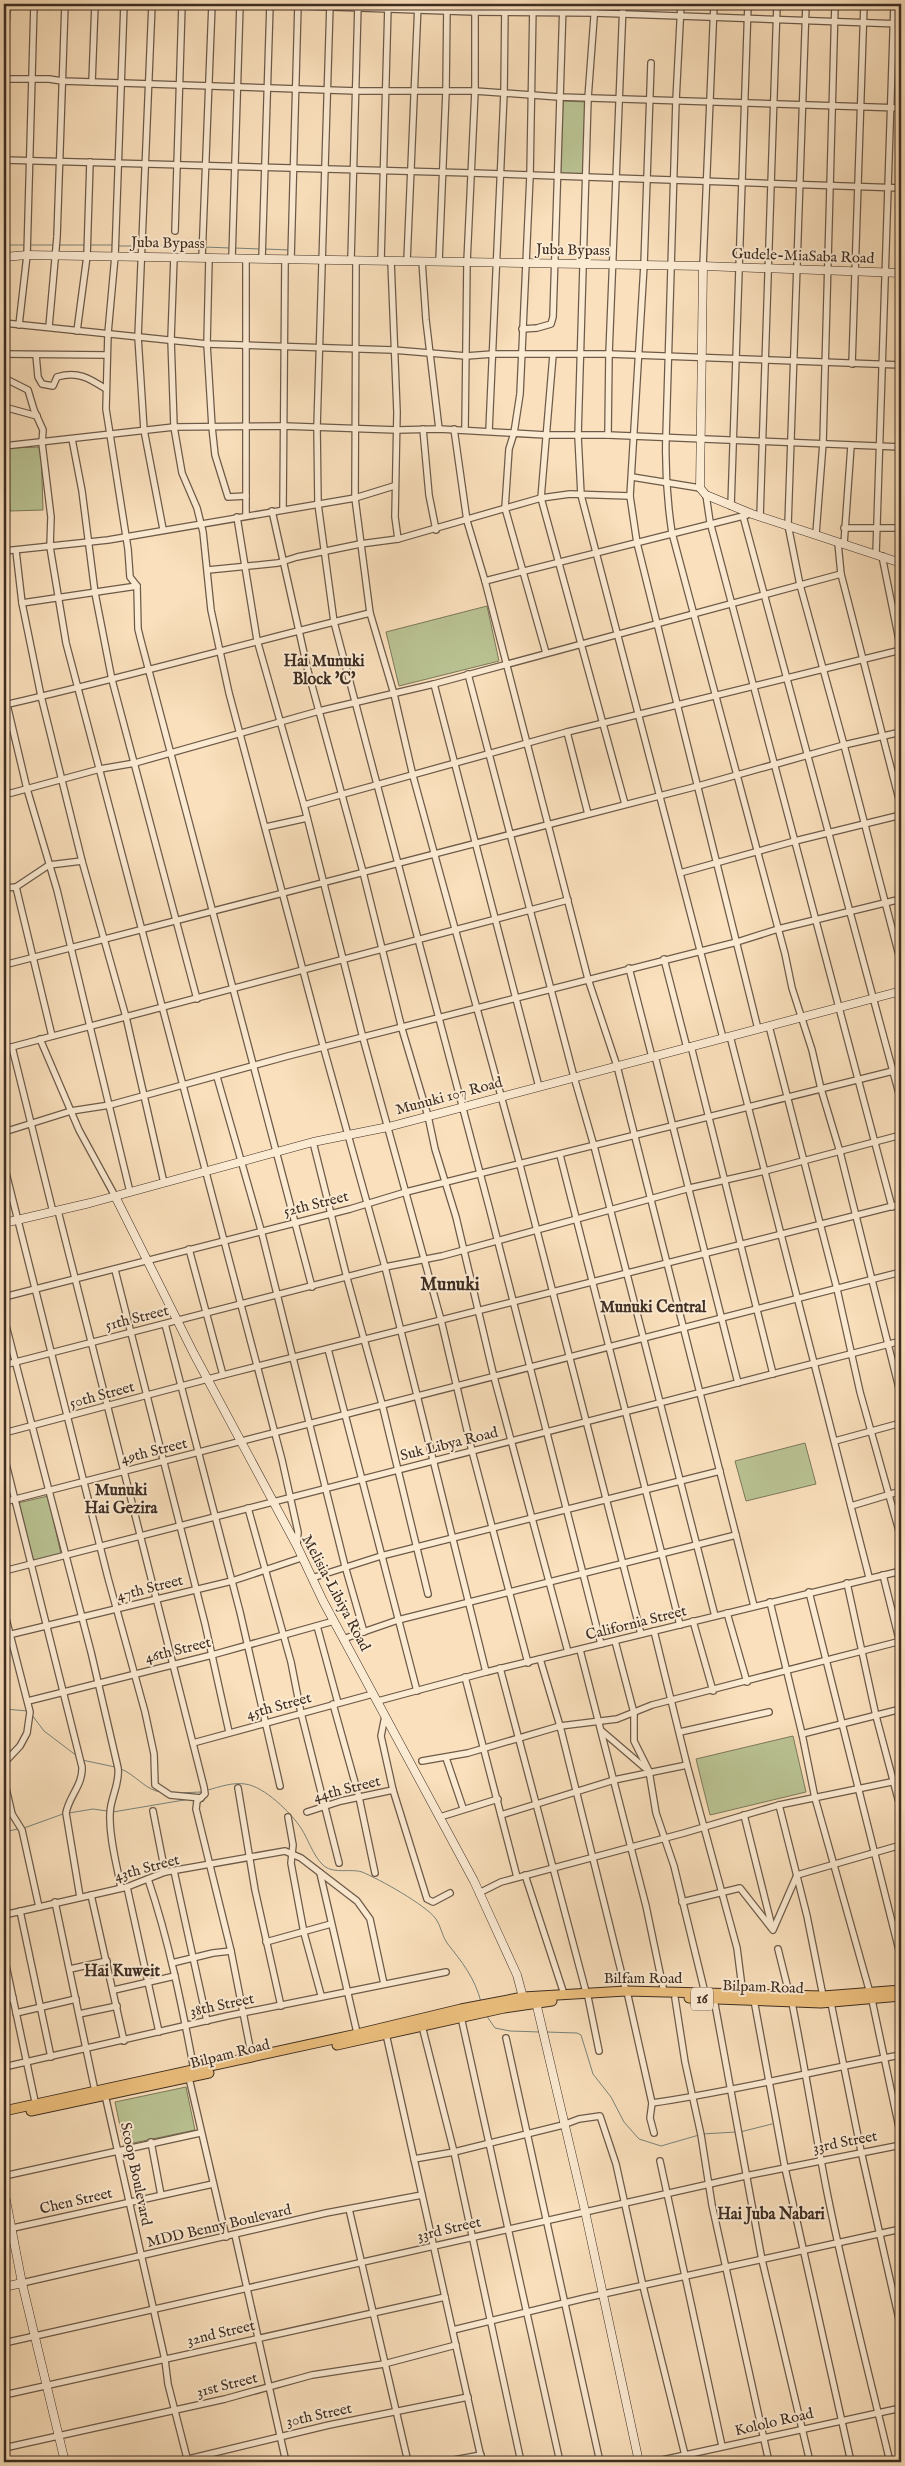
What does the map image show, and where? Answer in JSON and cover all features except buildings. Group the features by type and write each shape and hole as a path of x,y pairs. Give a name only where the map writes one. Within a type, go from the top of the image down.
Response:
{"main road":[{"name":"Juba Bypass","path":"4,257 56,255 703,266"},
{"name":"Gudele-MiaSaba Road","path":"703,266 901,273"},
{"path":"703,266 700,488 706,495 730,506 901,563"},
{"name":"Munuki 107 Road","path":"4,1223 115,1196 313,1142 388,1127 901,991"},
{"name":"Melisia-Libiya Road","path":"115,1196 207,1379 296,1546 300,1558 479,1893 517,1975 524,2001"},
{"name":"16","path":"791,2000 824,1996 871,1996 901,1990"},
{"name":"Bilfam Road","path":"627,1994 664,1992 705,1993 743,1997"},
{"name":"Bilfam Road","path":"535,1999 564,1994 587,1995"},
{"name":"Bilpam Road","path":"4,2116 94,2091 191,2074 503,2004 535,1999 627,1994 675,1998 714,1999 743,1997 831,2003 871,1996 901,1996"},
{"path":"535,1999 585,2211 639,2462"},
{"name":"Bilpam Road","path":"4,2111 106,2095 252,2058 386,2034 422,2026 461,2014"},
{"path":"4,2190 7,2229 60,2435 65,2462"},
{"path":"4,2287 22,2283"}],"street":[{"path":"4,68 7,4"},
{"path":"20,325 27,255 34,4"},
{"path":"49,327 56,255 65,4"},
{"path":"92,82 95,4"},
{"path":"124,4 115,256 108,333 106,390 108,434 130,577 137,586 138,628 232,990 276,1152 297,1221 312,1287"},
{"path":"152,4 143,257 138,337 144,430 164,529"},
{"path":"175,231 178,85 182,4"},
{"path":"212,4 206,166 207,344 212,427 215,455 227,496 246,496"},
{"path":"232,258 240,4"},
{"path":"249,4 447,7 475,12 562,14 595,12 901,24"},
{"path":"262,259 270,4"},
{"path":"465,430 467,262 475,91 475,4"},
{"path":"489,431 504,93 505,4"},
{"path":"533,4 533,95 520,394 506,471 505,508 546,653"},
{"path":"522,329 537,328 551,324 558,222 559,97 563,4"},
{"path":"594,4 595,12 588,98 578,436 581,495 699,952 749,1107 870,1577"},
{"path":"608,435 608,354 623,4"},
{"path":"681,4 676,100 665,483 672,532 801,1018 812,1050 821,1089 840,1152 901,1396"},
{"path":"703,266 714,4"},
{"path":"730,506 748,4"},
{"path":"760,516 776,4"},
{"path":"806,4 788,525 800,585 901,963"},
{"path":"816,534 823,443 835,4"},
{"path":"852,364 864,4"},
{"path":"304,805 454,765 567,732 717,697 901,650 879,555 876,528 894,4"},
{"path":"283,509 284,347 293,168 298,5"},
{"path":"330,5 320,260 317,427 318,504 334,622 601,1644"},
{"path":"358,6 357,91 352,171 355,498 370,613 394,694 413,776 436,853 500,1097 520,1165 569,1358 608,1499 641,1634"},
{"path":"381,260 388,6"},
{"path":"407,261 418,7"},
{"path":"439,261 446,91 447,7"},
{"path":"651,63 644,265 630,496 637,543 758,1029"},
{"path":"4,79 49,79 357,91 475,91 559,97 901,108"},
{"path":"4,160 382,172 442,172 901,188"},
{"path":"77,331 87,256 90,162"},
{"path":"174,257 171,339 174,427 182,473 195,502 201,523 208,570 210,610 240,734 284,893 324,1049 385,1267 399,1331 470,1603 486,1672"},
{"path":"246,258 246,515"},
{"path":"391,261 397,430 394,486 398,539"},
{"path":"422,261 439,429"},
{"path":"4,323 207,344 393,350 466,356 493,354 608,354 901,365"},
{"path":"4,354 108,355"},
{"path":"36,355 38,377 42,384 52,386 57,377 74,374 87,377 106,390"},
{"path":"552,355 541,498 625,804"},
{"path":"4,378 26,388 43,430 42,443 51,518 50,547 57,598 77,688 275,1433 299,1536 296,1546"},
{"path":"4,407 37,416"},
{"path":"4,446 174,427 284,426 397,430 454,429 546,436 608,435 901,447"},
{"path":"423,429 429,495 436,530"},
{"path":"454,429 466,521 485,581 588,980 617,1066 754,1606"},
{"path":"72,439 89,541 94,593 112,680 197,999"},
{"path":"851,446 841,543 841,574 901,807"},
{"path":"632,477 700,488"},
{"path":"4,551 50,547 355,498 394,486"},
{"path":"208,570 284,562 360,544 398,539 436,530 541,498 581,495 630,496"},
{"path":"706,495 710,522 731,603 892,1207"},
{"path":"272,511 319,711 363,872 402,1029 428,1116 435,1149 456,1216 494,1377 568,1652"},
{"path":"485,581 637,543 710,522 752,514"},
{"path":"743,516 901,1102"},
{"path":"237,517 257,640 304,805 363,1038 441,1320 472,1451 528,1663"},
{"path":"844,528 901,528"},
{"path":"16,551 22,603 41,696 82,861 126,1017 164,1183"},
{"path":"4,795 61,779 135,763 319,711 434,684 841,574"},
{"path":"22,603 137,586"},
{"path":"5,705 112,680 149,668 370,613"},
{"path":"468,674 574,1078 611,1210 715,1616"},
{"path":"434,684 539,1087"},
{"path":"4,692 5,705 26,789 57,890 130,1192"},
{"path":"567,732 588,814"},
{"path":"4,965 698,786 808,754 901,732"},
{"path":"680,873 795,841 901,816"},
{"path":"266,828 307,818"},
{"path":"4,888 16,887 49,865 82,861"},
{"path":"16,887 52,1036"},
{"path":"4,1132 71,1111 110,1105 664,959 737,942 778,929 901,899"},
{"path":"4,1049 232,990 303,968 457,931 530,909 568,900"},
{"path":"664,959 725,1180 773,1374"},
{"path":"630,968 674,1125 738,1383"},
{"path":"769,1026 821,1225 851,1354 901,1538"},
{"path":"40,1040 71,1111 115,1196"},
{"path":"12,1047 75,1280 193,1743 203,1793 197,1801 196,1809 231,1951 252,2058"},
{"name":"52th Street","path":"4,1297 147,1262 189,1249 367,1204 406,1192 446,1184 708,1116 901,1069"},
{"path":"217,1077 261,1230 345,1566 364,1632"},
{"name":"51th Street","path":"4,1365 385,1267 442,1256 690,1188 840,1152 901,1134"},
{"path":"313,1142 347,1278 382,1404 428,1594"},
{"path":"560,1155 680,1625"},
{"path":"4,1165 100,1546 135,1674 154,1754 155,1785 170,1795 203,1793"},
{"name":"50th Street","path":"4,1433 207,1379 901,1204"},
{"path":"189,1249 223,1375"},
{"path":"115,1270 230,1732"},
{"name":"49th Street","path":"4,1502 242,1442 382,1404 798,1300 901,1272"},
{"path":"4,1318 82,1617 119,1776 109,1816 124,1888 149,1982 159,2032"},
{"path":"165,1324 232,1581 280,1786"},
{"name":"Suk Libya Road","path":"4,1571 901,1341"},
{"path":"328,1349 417,1691"},
{"path":"835,1441 901,1423"},
{"path":"4,1456 82,1766 80,1784 67,1807 66,1813 80,1897"},
{"path":"312,1578 381,1556 720,1471"},
{"path":"851,1506 901,1491"},
{"path":"248,1508 283,1635 339,1863"},
{"path":"343,1639 398,1620 736,1535"},
{"name":"47th Street","path":"7,1636 232,1581 300,1558"},
{"name":"California Street","path":"378,1701 500,1668 528,1663 901,1570"},
{"path":"422,1761 446,1758 560,1726 598,1721 634,1713 652,1705 713,1691 826,1660 901,1643 883,1575"},
{"path":"847,1583 876,1716 892,1782 901,1810"},
{"path":"809,1592 901,1958"},
{"path":"770,1602 788,1670 815,1798 871,1996 901,2137"},
{"path":"4,1611 7,1636 30,1712 27,1733 20,1746 4,1763"},
{"path":"727,1613 747,1682"},
{"name":"46th Street","path":"28,1701 212,1655 334,1621"},
{"path":"693,1621 713,1691"},
{"path":"317,1626 359,1797 375,1873"},
{"path":"654,1631 687,1765 739,1957 743,1997"},
{"path":"615,1641 634,1713 634,1741 649,1771 656,1813 665,1838 705,1993"},
{"path":"580,1650 614,1780 664,1992"},
{"path":"540,1660 560,1726 627,1994 652,2103 650,2118 654,2133"},
{"path":"500,1668 587,1995 599,2051"},
{"path":"465,1677 517,1877"},
{"name":"45th Street","path":"193,1743 373,1694"},
{"path":"802,1734 901,1709"},
{"path":"680,1732 769,1712"},
{"path":"385,1716 381,1736 393,1790 427,1899 433,1902 450,1893"},
{"path":"601,1730 649,1771"},
{"path":"446,1758 463,1808"},
{"path":"502,1815 536,1806 614,1780 649,1771 687,1765"},
{"path":"4,1780 12,1814 22,1828 38,1907"},
{"path":"479,1893 501,1882 517,1877 665,1838 779,1805 901,1780"},
{"path":"238,1788 254,1890 281,2006"},
{"name":"44th Street","path":"307,1812 359,1797 393,1790"},
{"path":"440,1817 463,1808 498,1799"},
{"path":"779,1805 824,1996"},
{"path":"153,1811 165,1872"},
{"path":"744,1815 773,1930"},
{"path":"288,1817 293,1845 291,1863 304,1933 321,1995"},
{"path":"773,1930 797,1875 901,1845"},
{"name":"43th Street","path":"4,1914 124,1888 165,1872 210,1866 250,1856 285,1851 292,1853"},
{"path":"292,1853 357,1901 365,1911 370,1919 384,1984"},
{"path":"174,1871 207,2022"},
{"path":"320,1873 358,2038"},
{"path":"525,1875 564,1994"},
{"path":"148,1879 156,1901 172,1962 186,2025 200,2133 226,2237"},
{"path":"682,1902 740,1888 773,1930"},
{"path":"91,1895 124,2040"},
{"path":"55,1902 94,2091"},
{"path":"20,1912 42,2007 51,2057"},
{"path":"266,1942 331,1924"},
{"path":"778,1950 806,2072 838,2244 890,2462"},
{"path":"172,1962 231,1951"},
{"path":"4,1956 36,2107"},
{"path":"70,1969 107,1961"},
{"name":"38th Street","path":"4,2067 244,2012 281,2006 321,1995 446,1972"},
{"path":"114,1990 175,1976"},
{"path":"4,2000 13,1998"},
{"path":"675,1998 708,2185 769,2462"},
{"path":"754,1998 785,2168 851,2462"},
{"path":"16,2013 76,1999"},
{"path":"714,1999 732,2090 744,2176 810,2462"},
{"path":"831,2003 861,2151 901,2328"},
{"path":"79,2014 117,2006"},
{"path":"461,2014 560,2462"},
{"path":"422,2026 454,2152 521,2462"},
{"path":"386,2034 482,2462"},
{"path":"506,2038 600,2462"},
{"path":"652,2103 732,2090 806,2072 844,2068 901,2055"},
{"name":"Scoop Boulevard","path":"106,2095 175,2410 188,2461"},
{"path":"414,2159 454,2152 564,2125 579,2119 600,2116 616,2164 643,2286 685,2454"},
{"path":"4,2176 151,2142 200,2133"},
{"path":"151,2142 161,2195"},
{"name":"33rd Street","path":"4,2343 585,2211 821,2159 901,2145"},
{"path":"660,2161 722,2446"},
{"name":"Chen Street","path":"7,2229 213,2184"},
{"name":"MDD Benny Boulevard","path":"22,2283 349,2209 422,2195"},
{"path":"349,2209 395,2413 408,2462"},
{"path":"453,2330 565,2303 838,2244 880,2233 901,2230"},
{"path":"235,2235 257,2338 282,2436 286,2462"},
{"name":"32nd Street","path":"4,2395 445,2297"},
{"name":"31st Street","path":"4,2448 175,2410 312,2375 384,2364 456,2346"},
{"name":"30th Street","path":"176,2462 188,2461 282,2436 468,2397"},
{"name":"Kololo Road","path":"653,2462 802,2428 901,2408"},
{"path":"4,2448 7,2462"},
{"path":"443,2462 481,2455"}],"green space":[{"path":"563,101 587,102 584,177 560,176"},
{"path":"41,447 43,510 10,511 8,448"},
{"path":"487,606 499,661 399,686 386,632"},
{"path":"805,1443 816,1484 746,1501 735,1461"},
{"path":"48,1496 61,1554 31,1561 18,1503"},
{"path":"793,1736 806,1792 710,1815 696,1759"},
{"path":"186,2087 195,2130 124,2145 115,2102"}],"waterway":[{"path":"4,245 25,245"},
{"path":"29,245 53,245"},
{"path":"59,245 85,245"},
{"path":"89,245 113,245"},
{"path":"117,246 140,246"},
{"path":"144,246 200,246"},
{"path":"204,247 230,248"},
{"path":"234,248 260,249"},
{"path":"264,249 290,250"},
{"path":"4,1709 28,1711"},
{"path":"32,1715 44,1731 77,1756"},
{"path":"82,1760 115,1767"},
{"path":"121,1769 151,1789 162,1792"},
{"path":"208,1790 236,1784 245,1784 260,1790 276,1801 297,1822 316,1856 326,1867 336,1870 362,1872 390,1886 431,1913 438,1922 445,1940 472,1978 481,2002"},
{"path":"178,1793 201,1792"},
{"path":"113,1812 190,1799"},
{"path":"69,1813 93,1809 107,1811"},
{"path":"24,1828 63,1814"},
{"path":"4,1832 18,1829"},
{"path":"486,2015 495,2028 510,2031 540,2032"},
{"path":"546,2032 577,2033 581,2035 593,2074 611,2097 624,2122 639,2139 661,2146 699,2135"},
{"path":"740,2132 772,2124"},
{"path":"702,2134 736,2132"}],"district":[{"name":"Hai Munuki Block 'C'","path":"324,671"},
{"name":"Munuki","path":"450,1285"},
{"name":"Munuki Central","path":"653,1308"},
{"name":"Munuki Hai Gezira","path":"121,1500"},
{"name":"Hai Kuweit","path":"122,1972"},
{"name":"Hai Juba Nabari","path":"771,2215"}]}
